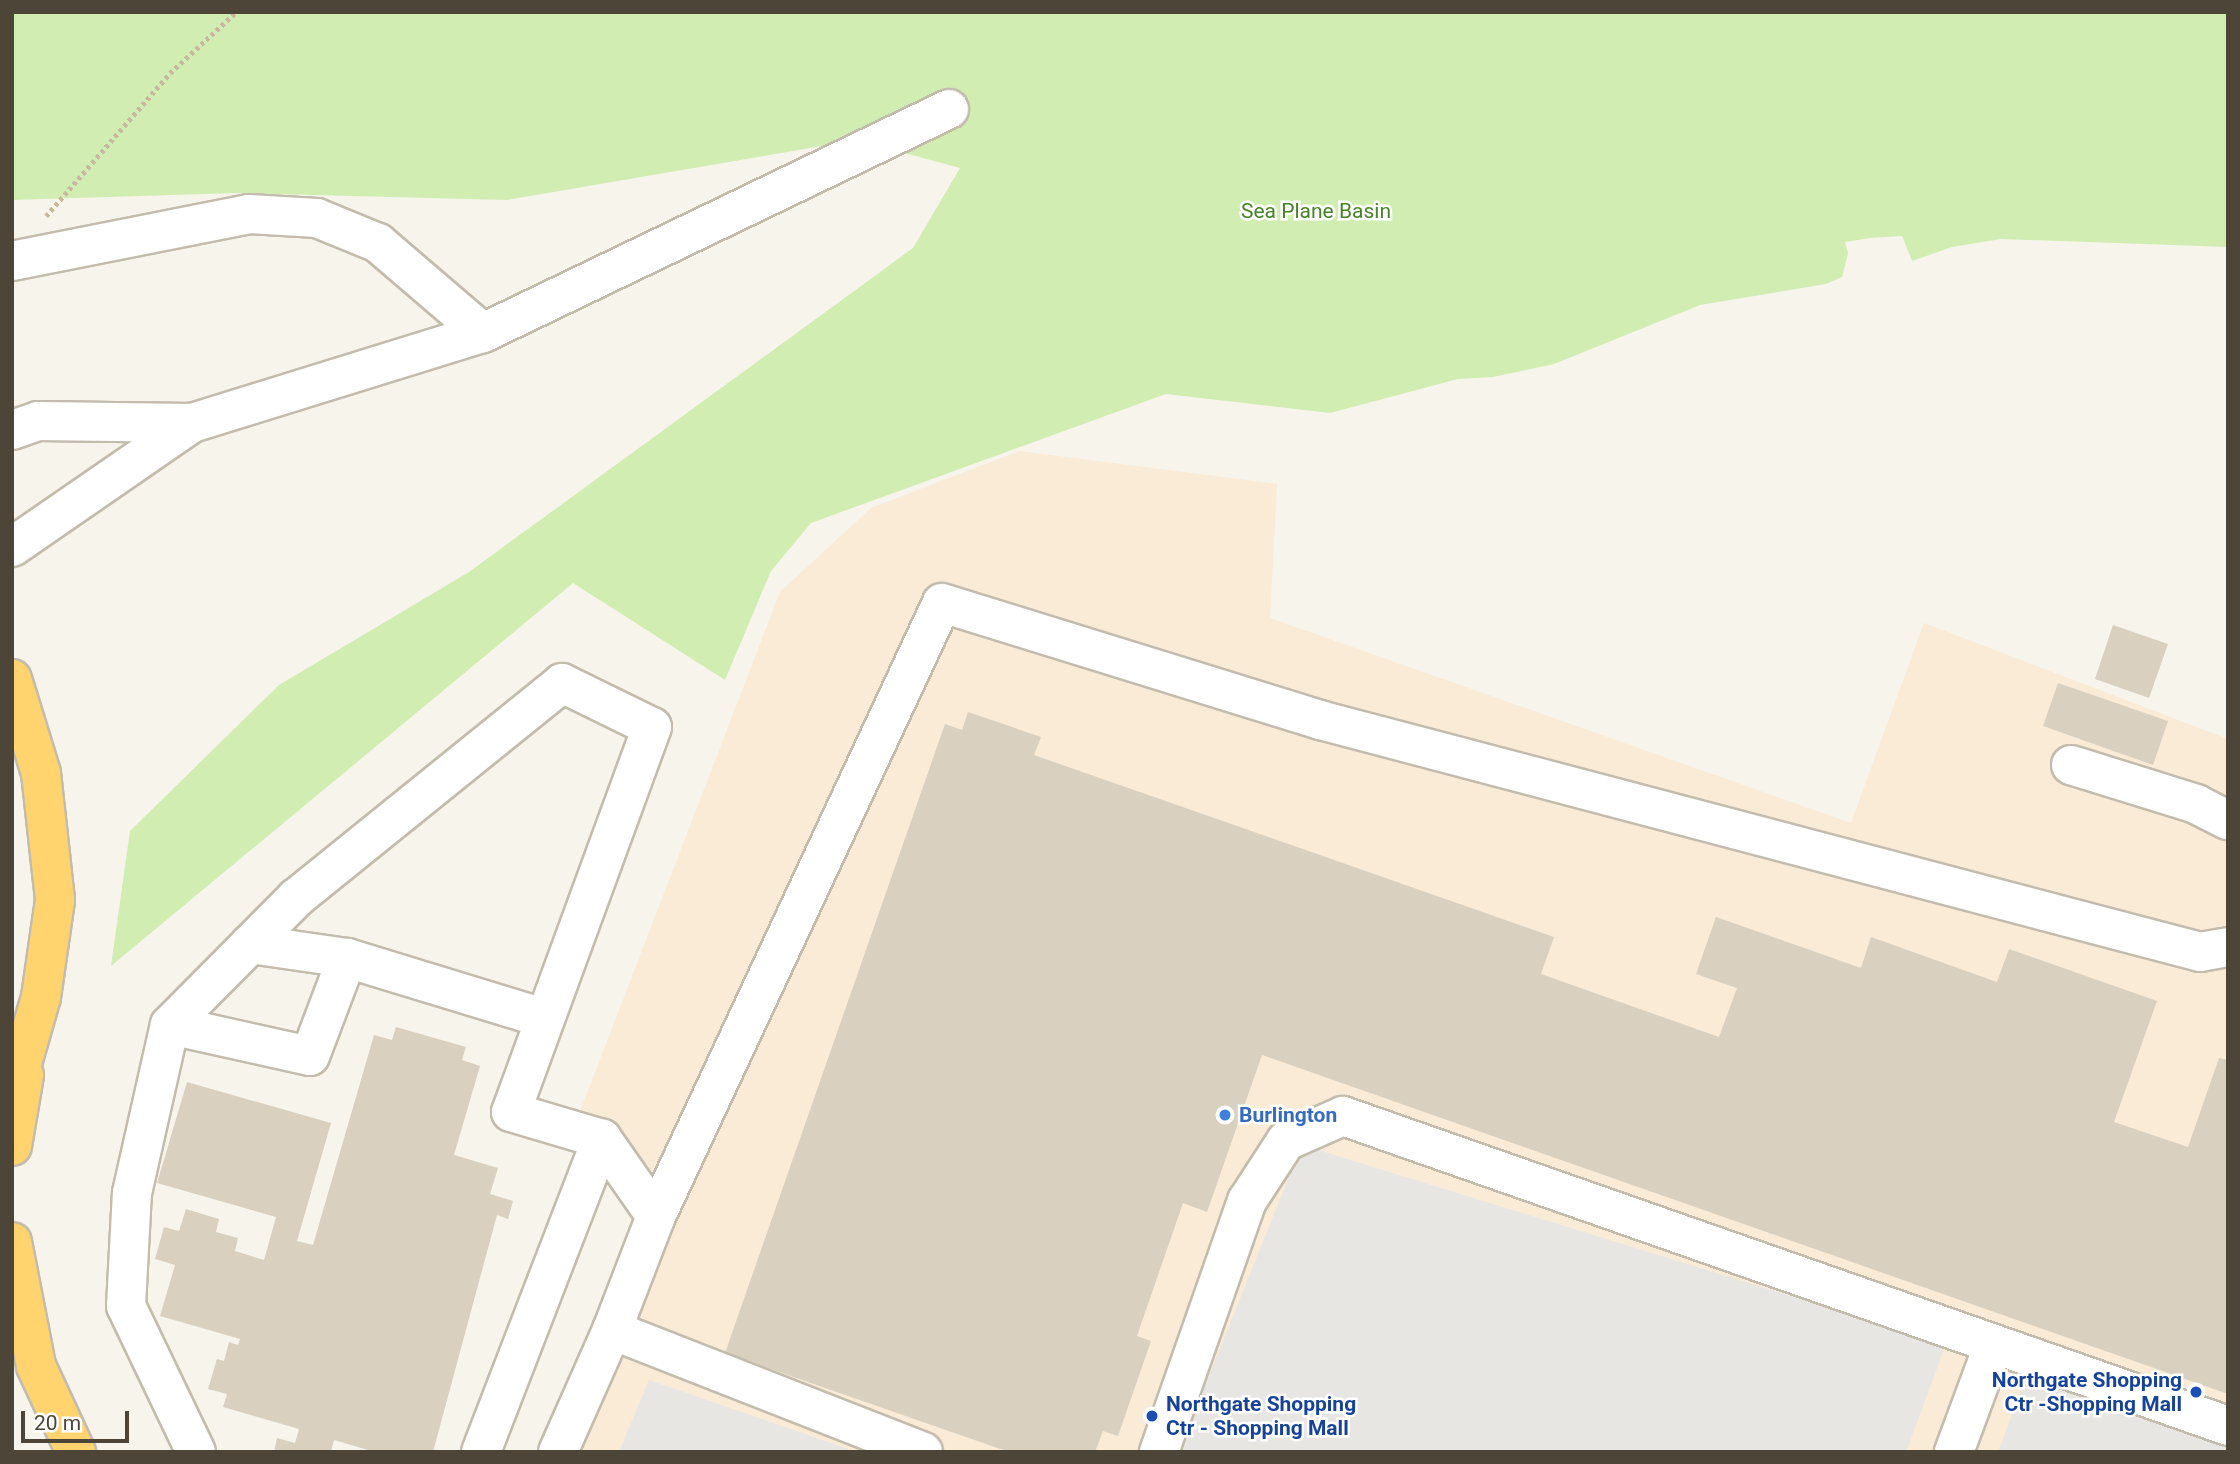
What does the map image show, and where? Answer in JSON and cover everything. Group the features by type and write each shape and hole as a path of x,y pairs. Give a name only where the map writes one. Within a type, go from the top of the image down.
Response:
{"highway":[{"path":"12,679 41,773 54,872 50,950 12,1146"},
{"path":"12,1098 29,1049"},
{"path":"12,1242 36,1366 76,1452"}],"lane":[{"path":"25,426 192,423 483,333 949,109"},
{"path":"12,261 249,214 317,218 378,243 483,333"},
{"path":"12,547 192,423"},
{"path":"558,1452 612,1330 656,1216 942,603 1320,720 2200,952 2228,947"},
{"path":"196,1452 126,1306 132,1193 170,1025 296,898 562,683 652,727 543,1018 511,1112 602,1139 656,1216"},
{"path":"2071,765 2196,804 2228,820"},
{"path":"250,944 347,958 543,1018"},
{"path":"170,1025 310,1056 347,958"},
{"path":"1159,1452 1247,1200 1286,1141 1343,1116 2228,1426"},
{"path":"481,1452 602,1139"},
{"path":"612,1330 923,1452"},
{"path":"1954,1452 1994,1344"}],"path":[{"path":"39,225 170,73 236,12"}],"shaded area":[{"path":"1019,451 1277,484 1270,618 1851,823 1924,623 2228,739 2228,1452 542,1452 660,1173 569,1140 780,592 871,508"},
{"path":"1302,1145 1946,1344 1906,1452 1178,1452"},
{"path":"2036,1349 2228,1417 2228,1452 1998,1452"},
{"path":"649,1380 857,1452 619,1452"}],"green space":[{"name":"Sea Plane Basin","path":"12,12 2228,12 2228,247 2001,239 1952,247 1912,261 1902,236 1870,238 1845,242 1848,253 1842,277 1826,284 1700,305 1554,364 1493,377 1458,379 1330,413 1166,394 811,523 771,571 725,680 573,583 111,966 130,831 279,685 469,572 913,248 960,168 857,140 507,200 237,193 12,200"}],"building":[{"path":"2113,625 2168,644 2149,698 2095,679"},
{"path":"2058,683 2168,721 2153,765 2043,726"},
{"path":"968,712 1041,737 1034,755 1554,937 1541,974 1719,1037 1737,988 1696,974 1716,917 1861,968 1871,937 1997,982 2009,949 2157,1001 2114,1122 2188,1147 2219,1058 2228,1060 2228,1394 1262,1055 1207,1212 1183,1203 1137,1336 1151,1341 1118,1436 1103,1431 1095,1452 1009,1452 725,1353 945,724 962,730"},
{"path":"396,1027 466,1047 462,1060 480,1066 454,1155 498,1168 490,1194 513,1201 508,1219 497,1215 433,1452 375,1452 334,1440 331,1452 274,1452 277,1438 295,1443 299,1429 223,1407 227,1394 208,1389 217,1359 224,1361 229,1342 238,1345 240,1339 160,1316 175,1265 155,1259 164,1227 179,1231 186,1209 219,1219 216,1232 238,1238 235,1251 264,1260 276,1217 157,1183 187,1082 331,1123 297,1241 313,1245 374,1035 392,1040"}],"place":[{"name":"Burlington","path":"1225,1115"},
{"name":"Northgate Shopping Ctr -Shopping Mall","path":"2196,1392"},
{"name":"Northgate Shopping Ctr - Shopping Mall","path":"1152,1416"}]}
